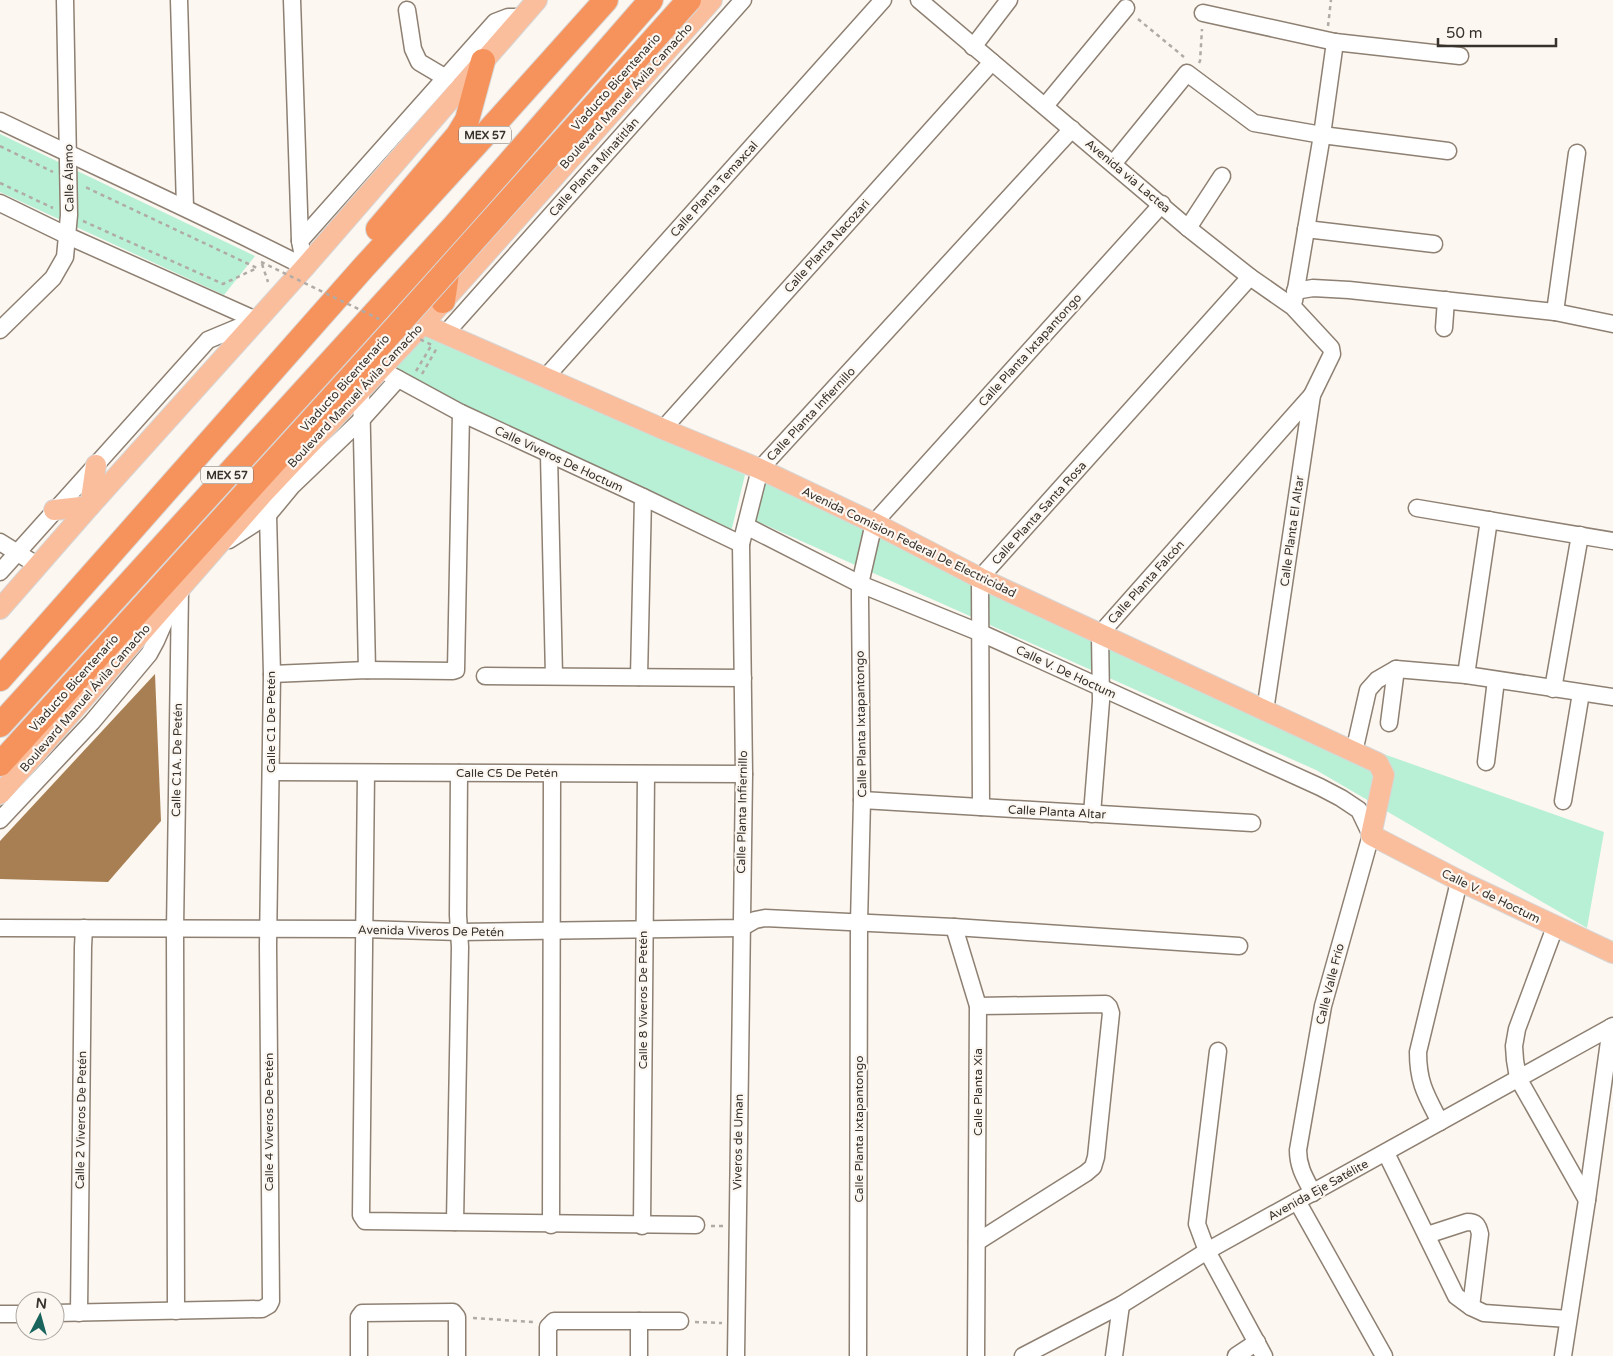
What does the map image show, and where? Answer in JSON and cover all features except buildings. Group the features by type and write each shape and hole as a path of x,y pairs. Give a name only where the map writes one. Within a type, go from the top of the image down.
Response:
{"highway":[{"name":"MEX 57","path":"0,679 363,268 606,0"},
{"name":"MEX 57","path":"0,725 455,225 652,0"},
{"name":"Viaducto Bicentenario","path":"0,764 689,0"},
{"path":"363,268 370,244 380,226 458,135 467,120 483,61"},
{"path":"443,300 455,225"}],"main road":[{"path":"0,609 256,320 306,267 537,0"},
{"name":"Boulevard Manuel Ávila Camacho","path":"0,794 262,495 380,369 414,328 443,300 712,0"},
{"name":"Avenida Comision Federal De Electricidad","path":"414,328 438,339 545,378 760,469 874,523 980,578 1378,763 1384,775"},
{"path":"90,506 96,465"},
{"path":"54,510 90,506"},
{"name":"Calle Valle Frío","path":"1372,835 1384,775"},
{"name":"Calle V. de Hoctum","path":"1372,835 1458,880 1613,953"}],"street":[{"name":"Calle Álamo","path":"0,330 53,278 65,257 69,215 65,0"},
{"path":"179,0 185,207"},
{"path":"292,0 300,241 306,267"},
{"name":"Calle Planta Minatitlán","path":"438,339 743,0"},
{"name":"Calle Planta Temaxcal","path":"545,378 883,0"},
{"name":"Avenida via Lactea","path":"919,0 1188,228 1250,277 1294,299 1331,348 1332,354"},
{"path":"974,47 1009,0"},
{"path":"1045,106 1126,8"},
{"path":"407,10 413,48 419,62 446,78"},
{"path":"1203,13 1330,41 1460,56"},
{"path":"300,241 496,22 508,17 522,17"},
{"path":"1294,299 1322,135 1330,41"},
{"name":"Calle Planta Nacozari","path":"662,429 992,62"},
{"path":"1113,164 1190,67 1254,123 1322,135 1448,150"},
{"path":"0,121 185,207 306,267"},
{"name":"Calle Planta Infiernillo","path":"741,928 744,774 741,544 760,469 1072,129"},
{"path":"1555,312 1576,153"},
{"path":"1188,228 1222,176"},
{"path":"0,203 68,236 256,320"},
{"name":"Calle Planta Ixtapantongo","path":"858,1356 859,923 862,800 860,584 874,523 1162,204"},
{"path":"1306,230 1434,244"},
{"name":"Calle Planta Santa Rosa","path":"980,578 1250,277"},
{"path":"1294,299 1313,288 1327,288 1555,312 1613,324"},
{"path":"1444,328 1446,300"},
{"path":"0,572 208,340 256,320"},
{"name":"Calle Planta El Altar","path":"1265,711 1312,395 1332,354"},
{"name":"Calle Viveros De Hoctum","path":"380,369 460,413 741,544"},
{"path":"210,553 268,515 292,486 363,418 398,379"},
{"path":"361,389 367,670"},
{"name":"Calle Planta Falcón","path":"1092,814 1101,701 1100,634 1312,395"},
{"path":"272,674 367,670 453,671 457,668 460,413"},
{"path":"549,455 554,676"},
{"path":"639,677 643,497"},
{"path":"1417,508 1613,541"},
{"name":"Calle C1 De Petén","path":"268,515 272,674 268,930"},
{"path":"1466,675 1489,520"},
{"name":"Calle V. De Hoctum","path":"746,526 860,584 981,633 1341,798 1359,810 1372,835"},
{"path":"1553,689 1580,535"},
{"path":"0,542 18,551 38,565"},
{"path":"980,578 981,807"},
{"path":"0,820 72,743 149,654 178,592"},
{"name":"Calle C1A. De Petén","path":"174,930 178,592"},
{"path":"1389,724 1396,669"},
{"path":"1354,752 1368,690 1377,680 1396,669 1466,675 1613,697"},
{"path":"485,676 743,678"},
{"path":"1486,762 1496,680"},
{"path":"1563,801 1581,693"},
{"path":"56,730 72,743"},
{"name":"Calle C5 De Petén","path":"271,772 744,774"},
{"path":"366,773 361,1215 365,1221 696,1226"},
{"path":"455,1222 460,957 459,774"},
{"path":"551,1224 552,774"},
{"name":"Calle 8 Viveros De Petén","path":"642,1226 646,774"},
{"name":"Calle Planta Altar","path":"862,800 1252,823"},
{"name":"Calle Valle Frío","path":"1313,1193 1302,1173 1298,1161 1298,1150 1323,1006 1372,835"},
{"path":"1440,1122 1422,1086 1418,1072 1418,1052 1458,880"},
{"name":"Avenida Viveros De Petén","path":"0,928 552,932 741,928 755,920 765,918 859,923"},
{"path":"859,923 954,927 1239,946"},
{"name":"Calle Planta Xia","path":"954,927 978,1006 976,1356"},
{"path":"1556,927 1517,1029 1514,1046 1515,1060 1518,1078 1587,1200"},
{"name":"Calle 2 Viveros De Petén","path":"79,1313 84,928"},
{"name":"Viveros de Uman","path":"736,1356 741,928"},
{"path":"65,1313 176,1311 174,930"},
{"name":"Calle 4 Viveros De Petén","path":"176,1311 262,1309 269,1305 271,1301 268,930"},
{"path":"976,1242 1093,1167 1096,1157 1111,1013 1110,1007 1106,1004 978,1006"},
{"path":"1563,1356 1612,1026"},
{"name":"Avenida Eje Satélite","path":"1023,1356 1121,1305 1207,1251 1612,1026"},
{"path":"1218,1051 1197,1224 1207,1251 1260,1349 1236,1356"},
{"path":"1386,1153 1428,1235 1456,1296 1471,1307 1484,1313 1568,1319"},
{"path":"1297,1201 1378,1353"},
{"path":"1428,1235 1467,1222 1474,1222 1478,1226 1480,1234 1471,1307"},
{"path":"1114,1356 1121,1305"},
{"path":"359,1356 359,1317 362,1313 453,1312 457,1317 457,1356"},
{"path":"0,1314 15,1314"},
{"path":"639,1321 639,1356"},
{"path":"548,1356 548,1327 552,1322 680,1322"}],"path":[{"path":"1330,41 1331,0"},
{"path":"1126,8 1190,67 1200,61 1203,13"},
{"path":"0,146 257,268 223,284 0,183"},
{"path":"261,262 387,323"},
{"path":"414,328 438,339"},
{"path":"438,339 422,374 416,372 438,339"},
{"path":"696,1226 737,1226"},
{"path":"457,1317 552,1322"},
{"path":"680,1322 736,1324"}],"green space":[{"path":"0,134 255,256 224,295 0,192"},
{"path":"423,324 745,475 730,536 372,378"},
{"path":"767,471 1310,728 1604,832 1587,928 1316,770 754,520"}]}
